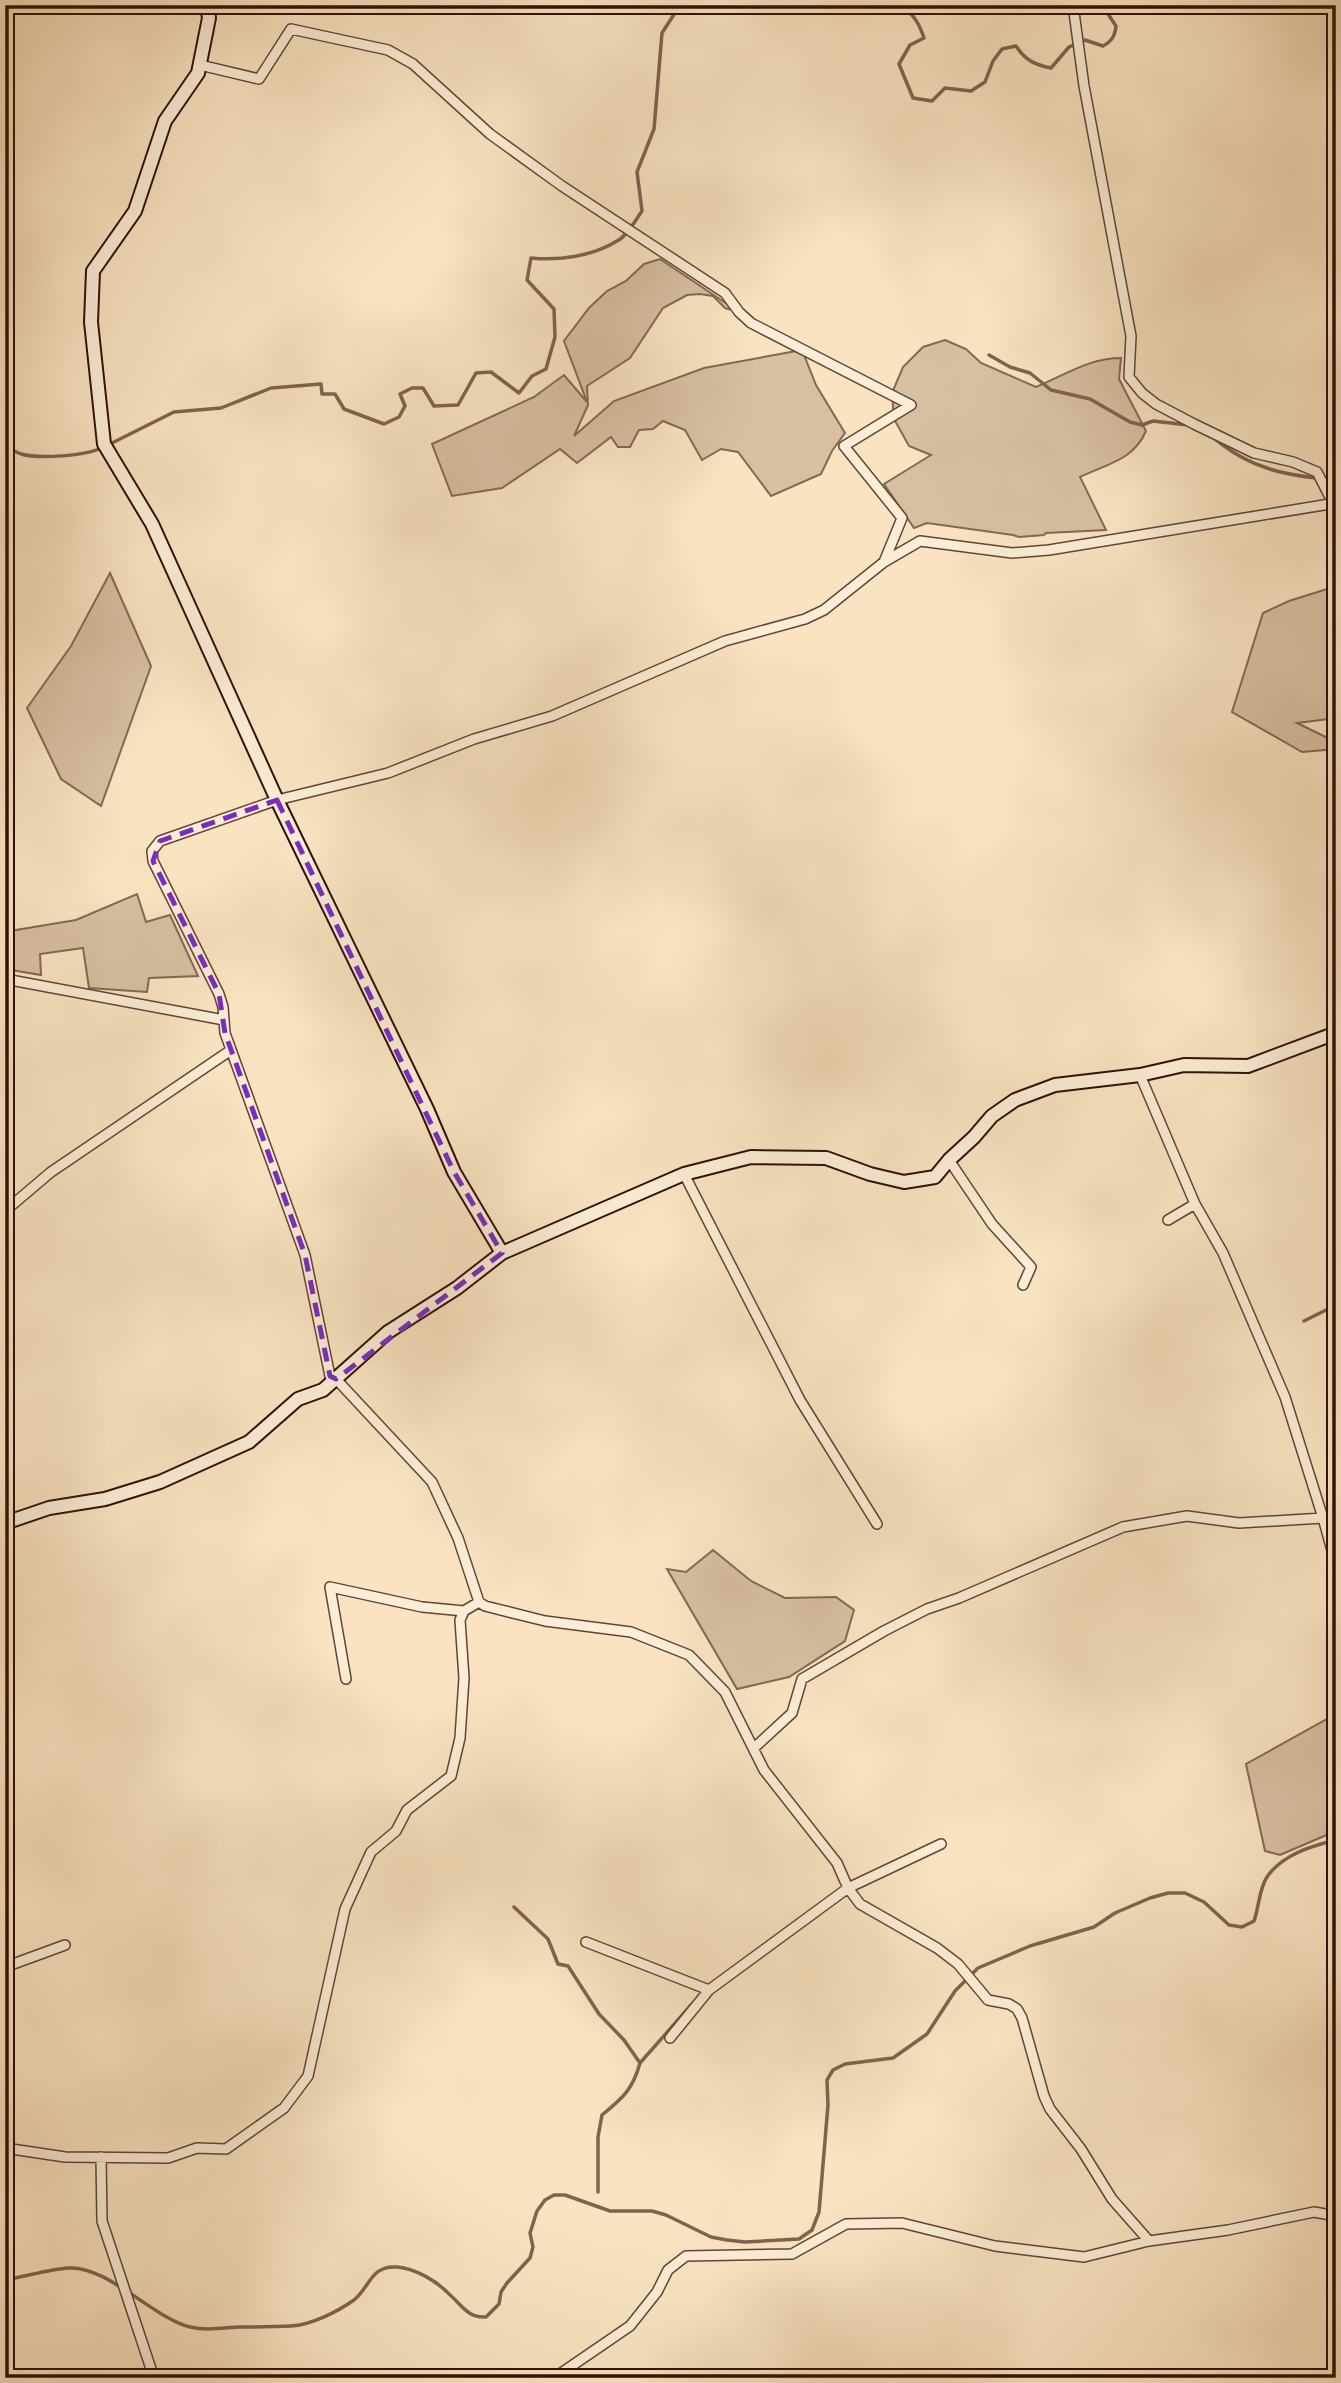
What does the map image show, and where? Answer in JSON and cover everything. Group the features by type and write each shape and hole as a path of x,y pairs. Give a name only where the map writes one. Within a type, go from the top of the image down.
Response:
{"street":[{"path":"207,5 209,18 198,73 165,121 135,211 93,271 91,322 104,444 152,524 277,800 427,1109 454,1172 502,1252"},
{"path":"1073,5 1084,86 1131,336 1129,377 1142,393 1156,404 1195,424 1254,453 1293,462 1317,472 1335,504 1049,550 1012,553 920,541 884,562 824,610 805,619 724,641 552,716 474,739 388,773 277,800 160,841 152,851 153,861 211,974 223,1007 225,1033 306,1255 330,1376 336,1379 432,1482 458,1538 479,1602 485,1606 545,1621 631,1632 689,1655 725,1692 764,1770 837,1863 848,1888 860,1904 937,1948 958,1964 988,2000 1009,2004 1017,2009 1050,2109 1081,2149 1112,2199 1149,2241"},
{"path":"200,65 259,79 291,29 388,50 412,64 500,141 562,186 725,293 751,323 911,405 844,446 902,518 884,562"},
{"path":"1336,588 1336,606"},
{"path":"5,979 224,1020"},
{"path":"5,1523 49,1508 105,1499 160,1482 249,1442 298,1399 323,1390 388,1332 457,1288 502,1252 684,1174 751,1157 826,1158 870,1174 904,1182 935,1177 992,1116 1015,1100 1055,1084 1140,1075 1184,1065 1248,1066 1336,1033"},
{"path":"5,1211 51,1172 231,1050"},
{"path":"1140,1075 1195,1204 1223,1253 1285,1397 1336,1565"},
{"path":"949,1160 992,1224 1031,1267 1023,1285"},
{"path":"684,1174 800,1400 877,1524"},
{"path":"1168,1220 1195,1204"},
{"path":"754,1748 792,1713 802,1679 927,1609 959,1598 1123,1527 1186,1516 1239,1523 1323,1518"},
{"path":"346,1679 330,1587 422,1607 464,1611"},
{"path":"5,2148 65,2157 168,2158 197,2148 226,2148 284,2108 308,2076 345,1909 371,1852 396,1832 407,1810 451,1776 460,1738 464,1678 460,1620 464,1611 479,1602"},
{"path":"670,2038 709,1990 848,1888 941,1844"},
{"path":"586,1942 709,1990"},
{"path":"5,1967 65,1944"},
{"path":"101,2157 102,2221 154,2378"},
{"path":"554,2378 630,2326 657,2292 668,2270 686,2256 792,2254 846,2224 902,2223 995,2246 1084,2257 1149,2241 1228,2230 1314,2212 1336,2216"}],"highlighted area":[{"path":"277,800 454,1172 502,1253 336,1379 330,1376 305,1255 225,1033 219,994 153,861 160,841"}],"shaded area":[{"path":"660,259 739,312 725,308 713,296 700,294 687,295 663,308 630,358 587,386 588,405 574,436 614,401 704,368 802,350 816,385 845,433 832,451 821,474 771,496 738,452 721,449 702,460 685,430 663,421 653,429 639,430 630,447 618,447 611,437 577,463 560,449 502,488 452,496 432,444 534,397 564,375 587,402 564,341 589,308 607,291 626,281 644,264"},
{"path":"945,340 966,349 981,363 1036,387 1088,364 1121,358 1119,379 1146,431 1134,449 1126,455 1080,477 1106,530 1019,537 927,523 914,528 884,484 931,455 909,446 894,419 892,393 903,367 923,347"},
{"path":"110,573 151,666 101,806 61,779 27,708 71,646"},
{"path":"1330,588 1336,625 1336,718 1297,723 1336,742 1336,749 1302,752 1232,712 1263,613 1289,601"},
{"path":"137,894 146,922 170,915 198,976 149,978 147,992 89,988 83,948 40,954 41,975 5,969 5,938 10,931 76,920"},
{"path":"713,1550 751,1581 785,1598 836,1597 854,1610 845,1641 789,1677 737,1689 667,1569 686,1572"},
{"path":"1327,1719 1336,1745 1336,1831 1280,1855 1265,1851 1246,1764"}],"waterway":[{"path":"108,445 174,412 221,408 271,388 321,384 322,394 335,394 344,409 384,424 399,417 405,406 400,394 412,388 423,388 434,406 458,405 476,373 491,372 519,393 532,376 546,369 555,337 554,309 527,280 531,258 576,256 608,246 624,236 642,211 637,172 654,129 662,33 680,5"},
{"path":"901,5 916,20 924,38 910,45 899,64 913,98 932,101 945,88 971,91 985,82 993,61 1002,49 1016,46 1031,61 1051,68 1069,47 1085,40 1103,46 1112,38 1116,26 1102,5"},
{"path":"989,355 1010,367 1030,373 1051,390 1090,399 1130,422 1142,425 1153,421 1188,425"},
{"path":"1214,438 1242,457 1271,470 1336,480"},
{"path":"5,446 21,454 39,456 73,455 101,448"},
{"path":"1304,1321 1332,1307 1336,1310"},
{"path":"5,2280 68,2268 83,2269 114,2283 176,2322 190,2327 214,2329 291,2326 315,2320 354,2300 382,2269 397,2267 425,2276 443,2288 469,2313 486,2317 499,2304 501,2292 507,2283 530,2258 533,2247 530,2233 537,2211 545,2200 554,2195 565,2195 610,2211 652,2211 711,2237 727,2240 745,2242 799,2239 812,2230 819,2212 828,2105 827,2080 833,2070 845,2064 893,2058 927,2034 955,1991 978,1968 1030,1946 1094,1927 1115,1913 1150,1898 1168,1893 1185,1893 1204,1902 1229,1925 1242,1927 1254,1921 1262,1887 1273,1869 1298,1852 1336,1840"},
{"path":"514,1907 548,1939 558,1964 568,1966 599,2014 624,2040 640,2063 626,2092 602,2115 598,2137 598,2192"},
{"path":"640,2063 692,2004"}]}
